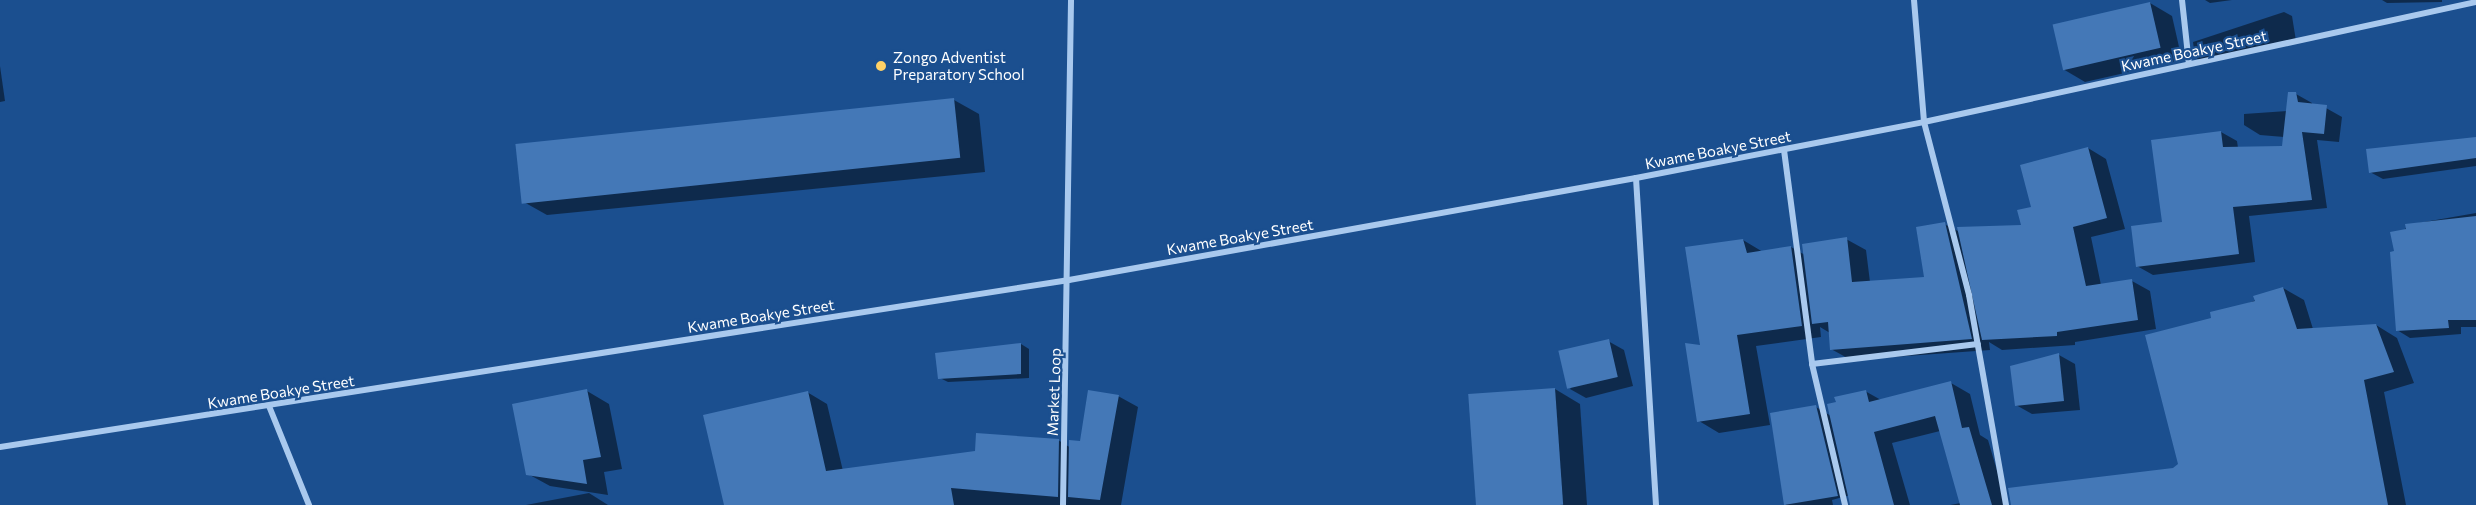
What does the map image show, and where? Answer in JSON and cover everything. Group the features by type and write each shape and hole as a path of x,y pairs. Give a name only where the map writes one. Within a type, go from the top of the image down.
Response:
{"street":[{"name":"Market Loop","path":"1063,505 1070,280 1071,0"},
{"path":"1914,0 1924,122 1969,295 2006,505"},
{"path":"2182,0 2189,64"},
{"name":"Kwame Boakye Street","path":"0,447 1070,280 1784,150 1924,122 2476,2"},
{"path":"1784,150 1812,364 1845,505"},
{"path":"1636,178 1656,505"},
{"path":"1812,364 1978,344"},
{"path":"269,406 309,505"}],"building":[{"path":"2150,2 2161,48 2063,70 2053,24"},
{"path":"2288,92 2296,92 2298,102 2327,105 2324,134 2302,132 2312,200 2233,207 2239,254 2136,267 2131,226 2162,222 2151,140 2221,131 2223,147 2282,146"},
{"path":"954,98 960,158 522,204 515,144"},
{"path":"2476,137 2476,158 2369,173 2366,149"},
{"path":"2088,147 2107,218 2073,227 2086,286 2132,279 2138,320 2057,332 2057,336 1982,340 1957,227 2021,225 2017,210 2031,207 2020,165"},
{"path":"2476,216 2476,320 2448,320 2449,328 2396,331 2390,252 2394,251 2390,232 2406,229 2405,224"},
{"path":"1945,222 1972,339 1830,350 1828,322 1812,324 1802,244 1847,237 1852,282 1924,277 1916,227"},
{"path":"1743,239 1747,253 1791,246 1802,326 1737,335 1750,414 1697,422 1685,343 1700,345 1685,247"},
{"path":"2283,287 2297,329 2376,324 2394,372 2364,380 2388,505 2011,505 2008,488 2173,468 2178,464 2145,335 2211,318 2210,312 2255,301 2253,296"},
{"path":"1609,339 1618,377 1567,389 1558,351"},
{"path":"1021,343 1021,374 938,379 935,353"},
{"path":"2059,353 2064,401 2015,406 2010,366"},
{"path":"1951,381 1962,428 1969,427 1992,505 1960,505 1935,416 1874,432 1894,505 1850,505 1827,404 1836,402 1834,397 1866,390 1869,402"},
{"path":"1555,388 1563,505 1476,505 1468,394"},
{"path":"587,389 601,457 583,460 587,484 526,475 512,404"},
{"path":"1088,390 1119,395 1100,500 1068,497 1069,440 1080,441"},
{"path":"808,391 826,471 975,451 976,433 1059,439 1058,497 951,488 954,505 724,505 703,415"},
{"path":"1816,405 1838,496 1784,505 1770,413"}],"place":[{"name":"Zongo Adventist Preparatory School","path":"881,66"}]}
